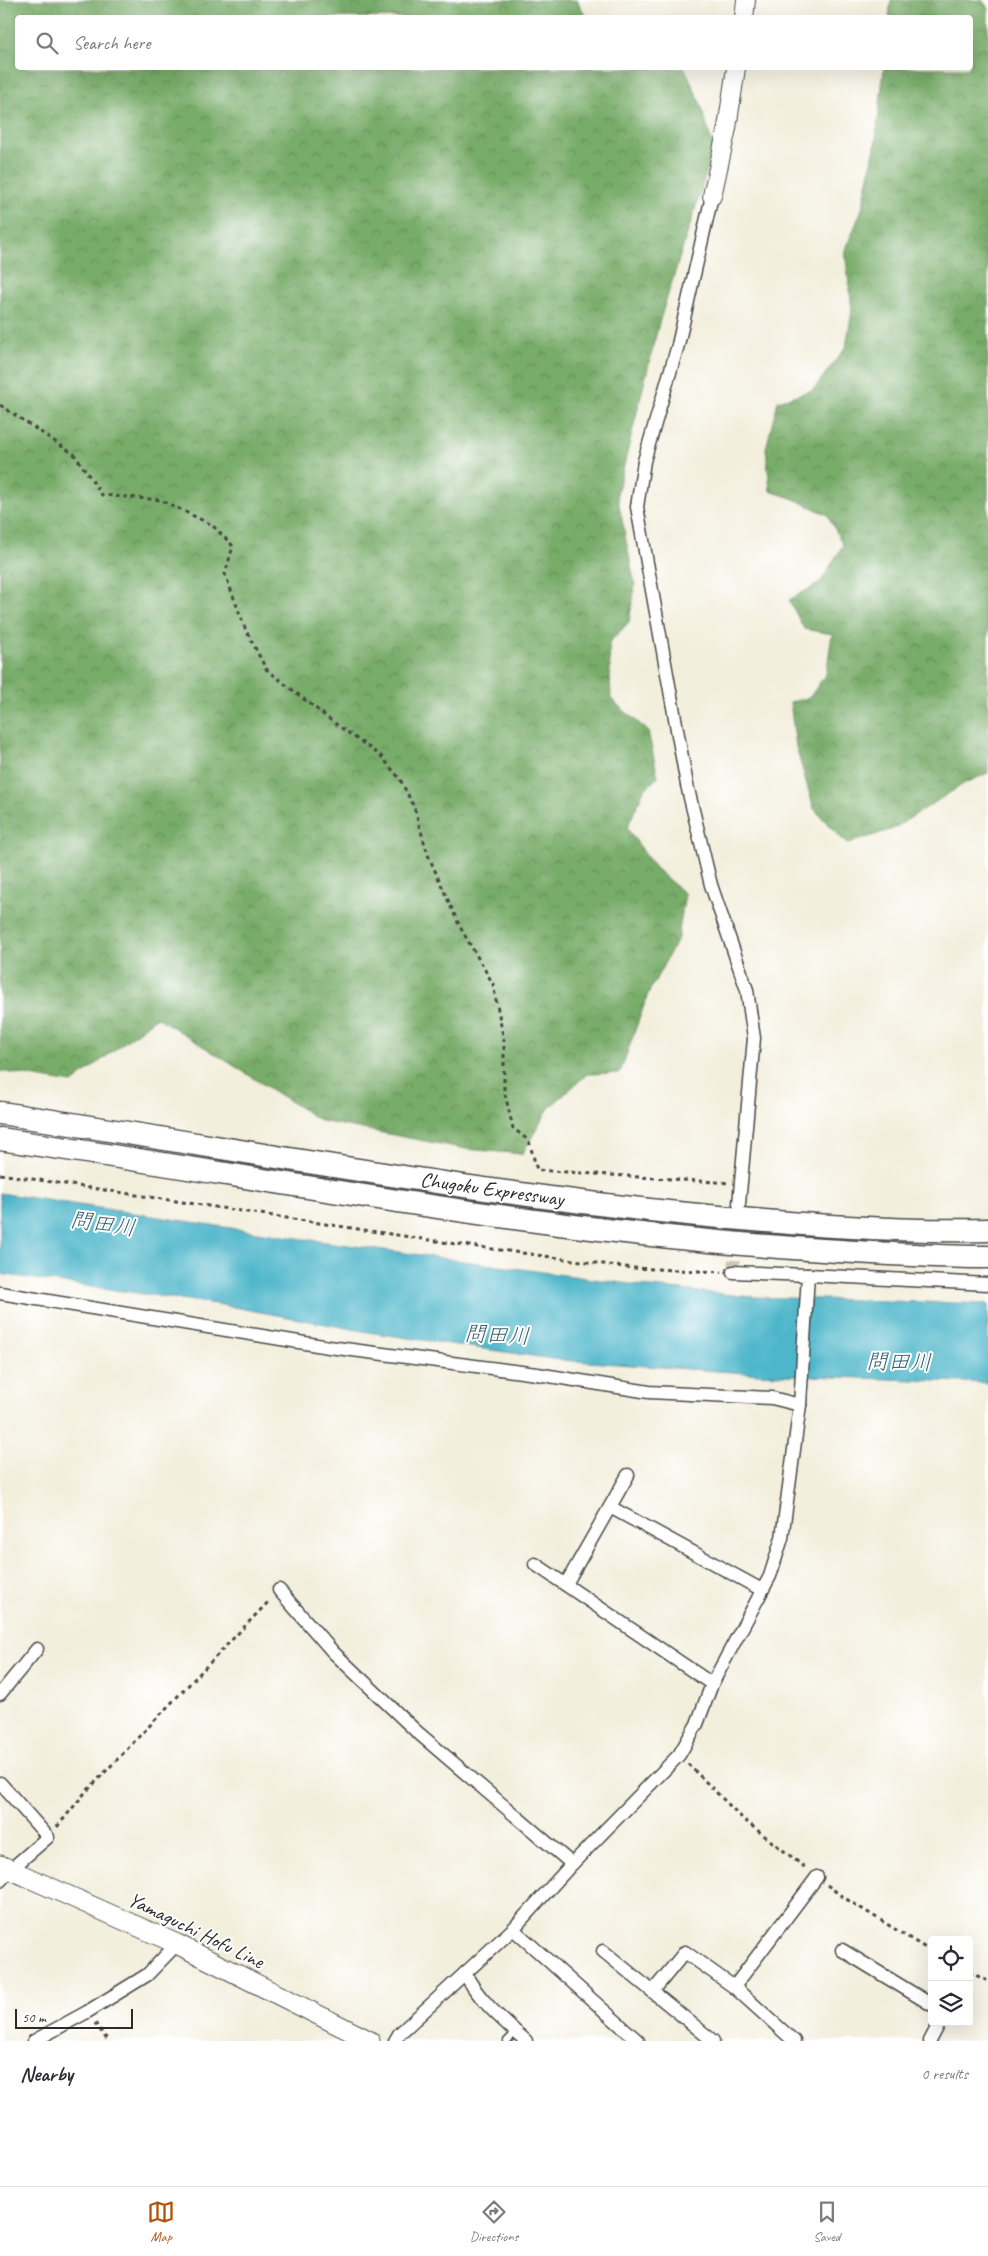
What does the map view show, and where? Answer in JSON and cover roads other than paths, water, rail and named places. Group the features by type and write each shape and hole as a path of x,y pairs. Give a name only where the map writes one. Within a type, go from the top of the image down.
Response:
{"highway":[{"name":"Chugoku Expressway","path":"0,1114 505,1192 644,1209 766,1222 881,1228 988,1230"},
{"name":"Chugoku Expressway","path":"0,1139 378,1199 651,1236 879,1254 988,1257"}],"main road":[{"name":"Yamaguchi Hofu Line","path":"3,1872 177,1944 370,2041"}],"street":[{"path":"744,15 746,0"},
{"path":"736,70 727,128 712,196 678,345 644,462 637,507 687,785 711,885 747,990 753,1028 754,1038 739,1204"},
{"path":"733,1272 988,1284"},
{"path":"395,2041 399,2034 513,1929 572,1864 679,1754 697,1724 712,1684 770,1576 782,1538 800,1405 808,1275"},
{"path":"0,1293 329,1347 537,1374 649,1392 772,1398 800,1405"},
{"path":"566,1584 628,1475"},
{"path":"610,1507 762,1590"},
{"path":"535,1564 712,1684"},
{"path":"279,1590 333,1652 416,1732 572,1864"},
{"path":"0,1694 37,1649"},
{"path":"0,1783 48,1837 3,1872"},
{"path":"734,1987 817,1877"},
{"path":"513,1929 638,2041"},
{"path":"34,2041 87,2012 147,1975 177,1944"},
{"path":"842,1950 928,2003"},
{"path":"603,1951 713,2041"},
{"path":"653,1991 684,1952 734,1987 794,2041"},
{"path":"465,1973 471,1984 526,2041"},
{"path":"930,2041 938,2026"}],"lane":[{"path":"506,2041 516,2032"}],"water":[{"name":"問田川","path":"0,1193 290,1237 651,1287 753,1297 988,1304 988,1383 759,1374 560,1360 374,1333 223,1305 0,1274"}],"tunnel":[{"path":"733,1272 738,1214"}]}
